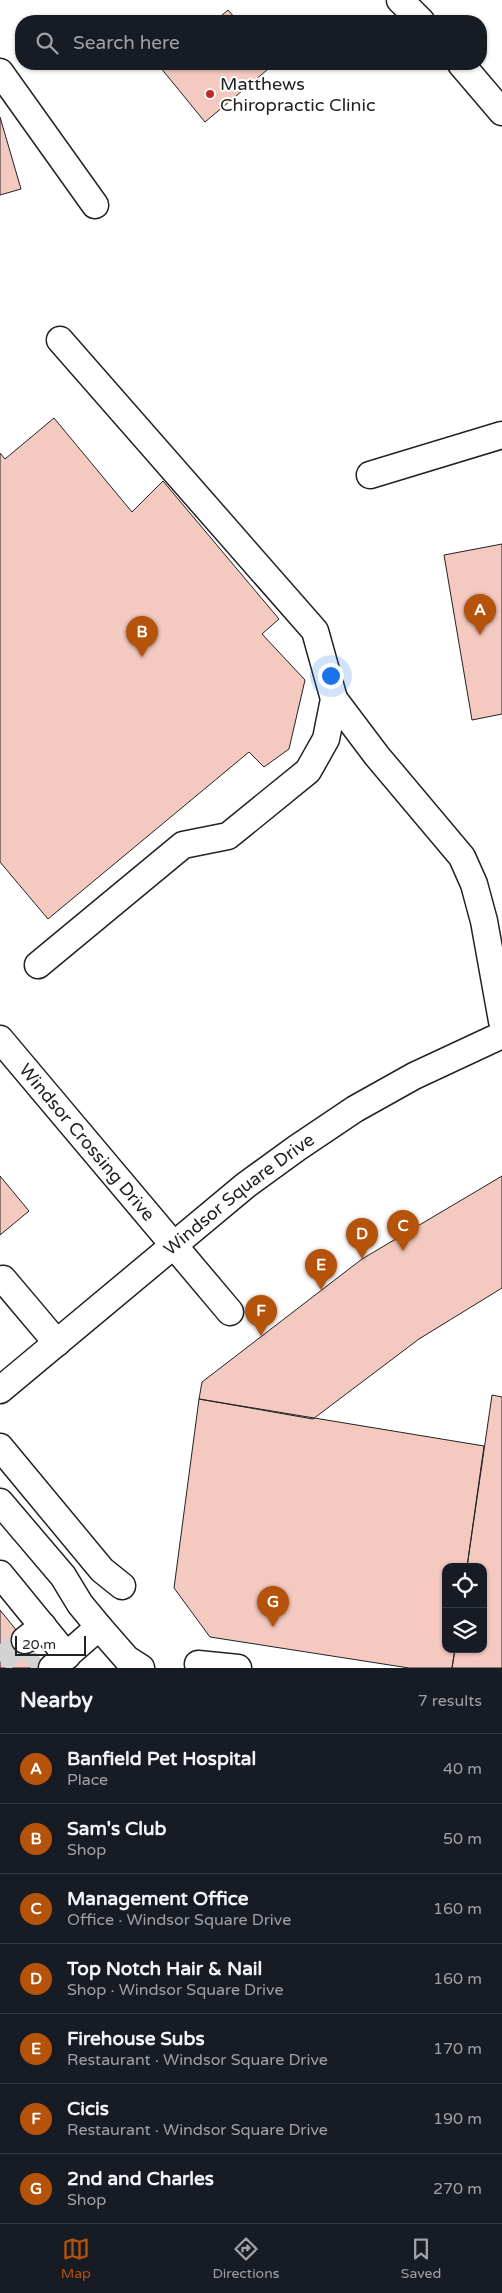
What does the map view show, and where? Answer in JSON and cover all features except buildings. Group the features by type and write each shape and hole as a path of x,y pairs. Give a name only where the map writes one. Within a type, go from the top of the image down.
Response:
{"street":[{"path":"400,0 415,15"},
{"path":"465,70 502,112"},
{"path":"0,72 95,205"},
{"path":"60,340 315,631 334,699 377,756 462,857 474,884 484,921 502,1021"},
{"path":"370,475 502,435"},
{"path":"38,966 184,845 228,836 308,772 326,739 334,699"},
{"name":"Windsor Square Drive","path":"0,1390 246,1185 355,1109 414,1076 502,1035"},
{"name":"Windsor Crossing Drive","path":"0,1039 230,1312"},
{"path":"3,1279 56,1342"},
{"path":"0,1447 102,1570 122,1586"},
{"path":"3,1513 63,1576 80,1604 127,1659 141,1668"},
{"path":"0,1574 48,1649 99,1627"},
{"path":"198,1664 238,1668"}],"tunnel":[{"path":"0,1661 25,1640"},
{"path":"31,1668 41,1660"}],"place":[{"name":"Matthews Chiropractic Clinic","path":"210,94"},
{"name":"Banfield Pet Hospital","path":"480,635"},
{"name":"Sam's Club","path":"142,657"},
{"name":"Management Office","path":"403,1251"},
{"name":"Top Notch Hair & Nail","path":"362,1259"},
{"name":"Firehouse Subs","path":"321,1290"},
{"name":"Cicis","path":"261,1336"},
{"name":"2nd and Charles","path":"273,1627"}]}
